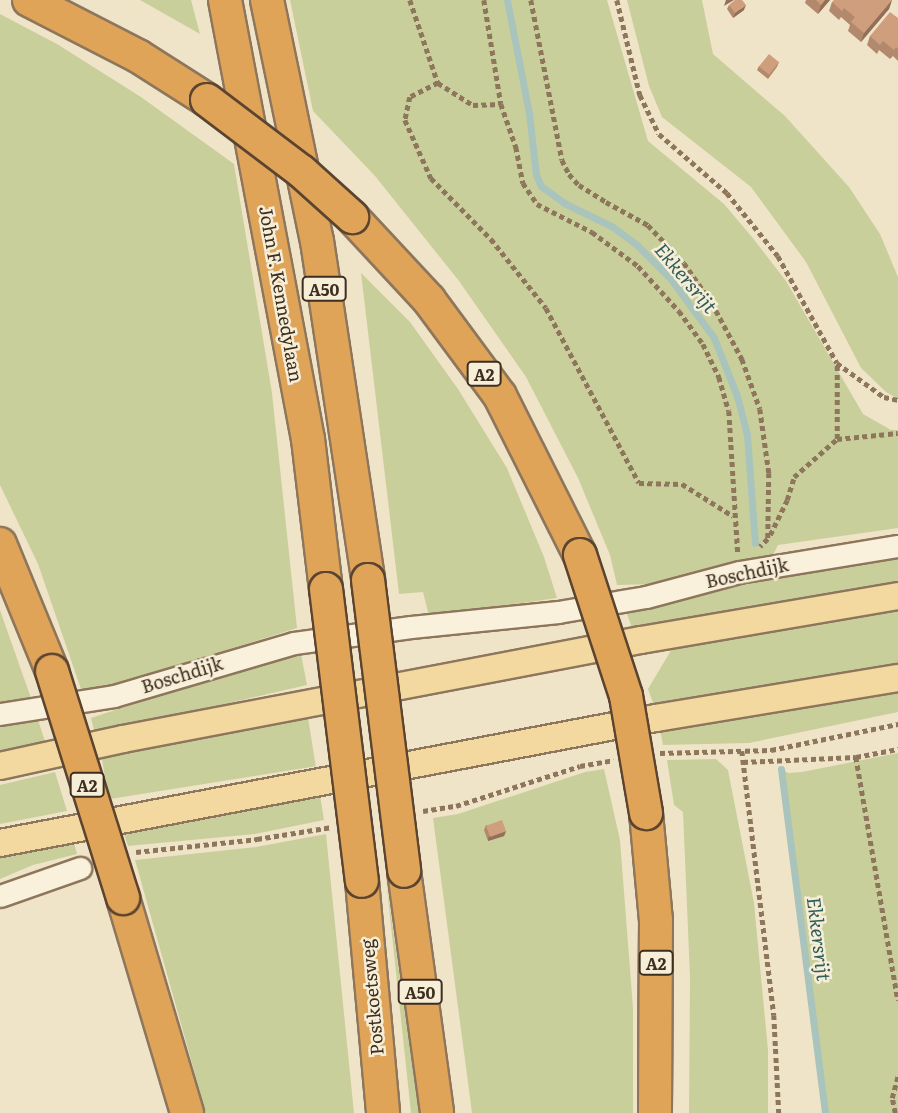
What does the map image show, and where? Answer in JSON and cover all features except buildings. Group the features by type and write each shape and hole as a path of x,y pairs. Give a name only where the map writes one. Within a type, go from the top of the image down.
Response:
{"highway":[{"name":"A2","path":"29,0 138,56 207,100 301,171 352,217 429,300 500,396 580,555 626,696 646,813 656,920 655,1113"},
{"name":"John F. Kennedylaan","path":"225,0 307,439 362,881"},
{"name":"A50","path":"267,0 317,241 368,580 437,1113"},
{"name":"A2","path":"0,544 52,671 187,1113"},
{"name":"Postkoetsweg","path":"362,881 383,1113"}],"main road":[{"path":"0,766 123,739 641,640 898,596"},
{"path":"0,843 656,718 898,678"}],"street":[{"name":"Boschdijk","path":"0,714 114,696 294,643 411,627 558,612 646,597 738,572 898,546"},
{"path":"0,896 80,868"}],"path":[{"path":"410,0 438,83 473,106 501,104"},
{"path":"484,0 501,104 516,147 523,183 537,204 592,232 638,266 679,311 703,344 719,377 729,411 738,572"},
{"path":"531,0 562,160 569,174 597,197 648,225 675,254 712,303 742,359 760,409 769,472 768,539"},
{"path":"617,0 640,94 659,134 727,193 778,256 837,363 884,397 898,400"},
{"path":"438,83 410,97 405,120 431,178 491,239 546,308 639,483 682,484 733,516"},
{"path":"836,439 837,363"},
{"path":"751,548 764,545 768,539 787,500 794,477 836,439 898,433"},
{"path":"738,544 745,546"},
{"path":"656,754 771,750 898,724"},
{"path":"743,762 856,757 898,749"},
{"path":"742,751 774,1015 779,1113"},
{"path":"856,757 898,1000"},
{"path":"416,813 456,806 580,766 618,760"},
{"path":"146,850 257,839 337,826"},
{"path":"895,1113 892,1098 898,1075"}],"green space":[{"path":"140,0 191,0 200,34"},
{"path":"290,0 607,0 648,141 724,204 786,281 863,414 891,430 898,430 898,528 778,545 773,555 658,584 617,585 610,555 578,478 526,377 459,281 375,176 313,111"},
{"path":"627,0 702,0 713,54 785,116 849,187 880,234 898,277 898,399 886,392 861,368 806,262 751,187 662,117 649,86"},
{"path":"0,14 57,44 141,97 234,164 272,393 297,628 83,695 38,564 0,485"},
{"path":"361,273 410,322 458,389 507,468 544,557 557,598 429,616 423,592 399,594"},
{"path":"898,559 898,582 633,631 627,614 761,578"},
{"path":"898,608 898,663 654,706 648,689 673,647"},
{"path":"0,610 31,698 0,704"},
{"path":"300,649 307,685 95,734 91,718"},
{"path":"898,689 898,712 749,743 663,745 660,729"},
{"path":"307,711 316,766 108,799 100,744"},
{"path":"38,720 45,741 0,751 0,727"},
{"path":"898,753 898,1113 824,1113 783,770 788,773 802,772"},
{"path":"716,759 728,770 754,903 768,1050 768,1113 689,1113 690,977 683,812 674,805 667,760"},
{"path":"604,769 620,840 633,1008 633,1113 472,1113 433,818 458,814 585,772"},
{"path":"55,772 67,811 0,824 0,785"},
{"path":"319,789 324,820 255,834 128,846 123,831"},
{"path":"326,834 354,1113 206,1113 135,860 256,847"},
{"path":"72,835 77,854 33,865 0,879 0,851"},
{"path":"386,879 419,1113 411,1113"}],"waterway":[{"name":"Ekkersrijt","path":"507,0 529,113 536,175 541,186 564,203 613,227 637,245 670,278 714,338 737,396 747,435 755,543"},
{"name":"Ekkersrijt","path":"781,769 825,1113"}]}
